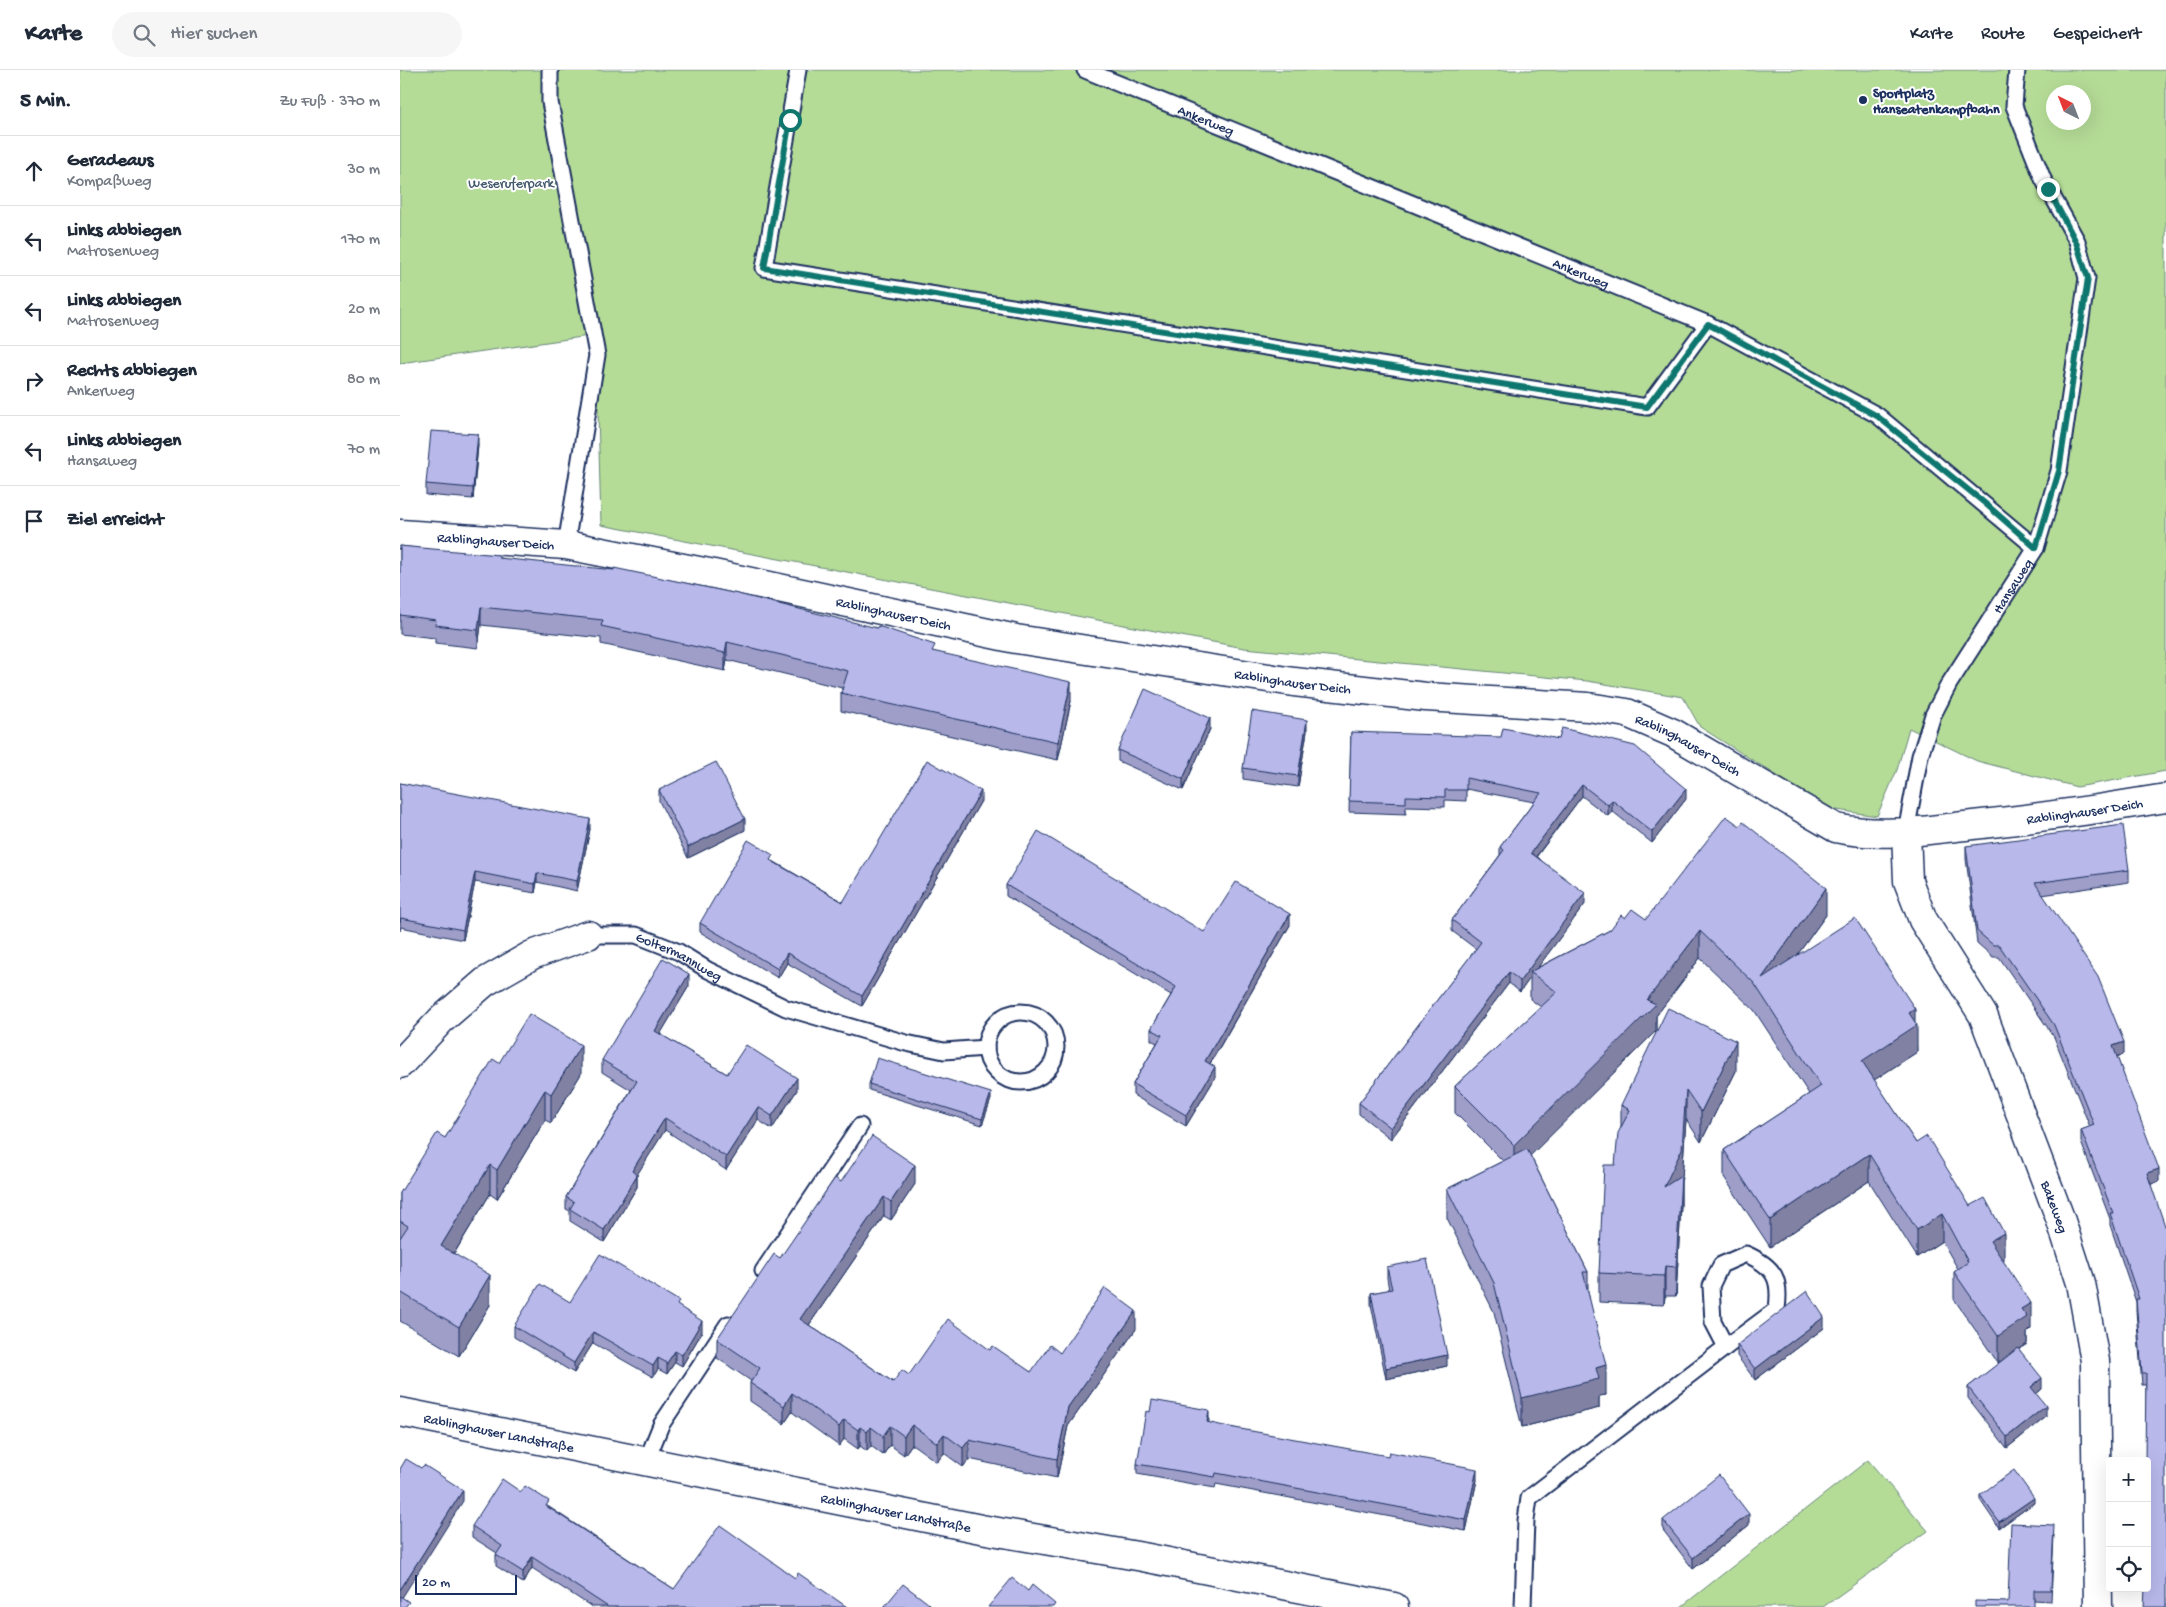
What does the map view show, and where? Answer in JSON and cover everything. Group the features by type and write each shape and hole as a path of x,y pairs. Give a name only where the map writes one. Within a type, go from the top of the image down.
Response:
{"street":[{"name":"Rablinghauser Deich","path":"400,534 566,546 709,573 1016,639 1294,682 1426,697 1588,707 1626,713 1673,733 1836,828 1858,833 1906,832 2069,814 2166,798"},
{"name":"Bakeweg","path":"1906,832 1908,881 1923,920 1983,1015 2060,1218 2082,1283 2095,1361 2098,1607"},
{"name":"Goltermannweg","path":"401,1061 440,1020 485,982 532,955 588,935"},
{"name":"Rablinghauser Landstraße","path":"400,1412 981,1529 1152,1559 1394,1607"}],"lane":[{"path":"550,70 550,102 597,355 566,546"},
{"path":"798,70 764,268 1647,407 1708,324"},
{"name":"Ankerweg","path":"1085,70 1708,324 1877,416 1987,505 2036,548"},
{"name":"Hansaweg","path":"1906,832 1920,756 1933,715 1949,684 2036,548 2059,471 2088,278 2076,242 2043,179 2014,106 2017,70"},
{"name":"Goltermannweg","path":"588,935 636,935 678,952 708,970 786,1008 906,1043 944,1051 986,1048"},
{"path":"1017,1012 1029,1013 1042,1018 1050,1027 1056,1039 1056,1052 1052,1064 1044,1074 1032,1080 1020,1082 1007,1079 996,1072 989,1061 986,1048 988,1035 994,1024 1004,1016 1017,1012"},
{"path":"755,1284 860,1126"},
{"path":"1523,1607 1526,1520 1529,1498 1777,1309 1780,1288 1765,1263 1746,1254 1722,1265 1711,1286 1713,1322 1726,1347"},
{"path":"646,1462 661,1425 738,1309"}],"green space":[{"name":"Weseruferpark","path":"400,70 2166,70 2166,771 2077,787 1977,761 1909,728 1897,770 1877,816 1830,809 1700,727 1683,697 1587,681 1244,648 601,525 596,335 400,363"},
{"path":"1868,1460 1928,1531 1823,1607 1681,1607"}],"building":[{"path":"431,431 478,434 473,488 426,484"},
{"path":"400,546 499,555 499,558 614,570 614,568 738,594 877,628 878,626 935,645 932,651 1071,682 1058,742 841,693 848,671 727,642 725,653 601,626 603,620 481,607 478,630 435,625 436,620 400,615"},
{"path":"1145,689 1210,718 1183,779 1118,750"},
{"path":"1252,711 1307,720 1298,776 1243,768"},
{"path":"1503,728 1559,739 1562,728 1635,746 1686,789 1652,832 1612,800 1608,805 1582,785 1531,853 1585,893 1520,981 1509,972 1391,1128 1359,1103 1481,942 1452,920 1504,850 1500,847 1541,793 1466,778 1466,790 1445,790 1445,797 1406,796 1406,803 1349,801 1351,732 1501,737"},
{"path":"927,760 981,791 862,996 787,953 778,969 700,923 748,840 773,855 770,860 843,902"},
{"path":"716,762 745,819 688,847 659,790"},
{"path":"400,783 590,819 577,881 537,873 535,884 475,872 463,930 401,918 400,922"},
{"path":"1726,816 1740,826 1743,822 1826,888 1762,978 1855,918 1915,1009 1909,1013 1917,1025 1862,1061 1916,1143 1927,1136 1970,1206 1985,1198 2004,1233 1990,1241 2031,1303 2021,1309 2027,1317 1998,1336 1954,1272 1968,1262 1942,1214 1917,1230 1869,1154 1770,1220 1724,1150 1821,1086 1754,983 1700,931 1647,1000 1656,1004 1514,1145 1455,1086 1557,992 1530,972 1610,930 1621,915 1625,918 1632,909 1646,919"},
{"path":"2123,825 2129,870 2035,883 2098,977 2124,1042 2113,1046 2159,1169 2147,1173 2166,1229 2166,1607 2144,1607 2145,1592 2151,1592 2151,1457 2145,1457 2146,1373 2142,1373 2136,1299 2139,1299 2110,1213 2113,1213 2081,1130 2094,1125 2054,1025 1999,945 1993,945 1977,931 1966,846"},
{"path":"1038,831 1204,932 1236,882 1290,914 1205,1061 1215,1067 1186,1115 1133,1084 1162,1035 1151,1029 1176,987 1006,885"},
{"path":"663,958 689,974 655,1031 727,1074 746,1045 797,1078 772,1116 758,1107 726,1157 665,1118 632,1171 637,1175 604,1230 570,1209 574,1202 566,1197 637,1081 602,1060"},
{"path":"1668,1008 1736,1041 1701,1112 1686,1090 1682,1149 1664,1187 1681,1176 1676,1267 1665,1266 1664,1276 1599,1273 1604,1165 1615,1165 1618,1133 1630,1110 1621,1105"},
{"path":"529,1014 581,1045 551,1094 545,1090 497,1170 490,1165 441,1246 490,1275 459,1327 400,1292 400,1238 408,1226 400,1221 400,1193 437,1133 445,1138 493,1059 499,1063"},
{"path":"877,1058 991,1093 982,1119 869,1084"},
{"path":"872,1136 915,1165 891,1202 884,1197 800,1319 893,1382 902,1370 909,1375 948,1319 990,1350 993,1346 1031,1372 1050,1345 1060,1353 1105,1288 1136,1311 1068,1407 1057,1459 969,1440 963,1448 944,1434 937,1443 912,1425 904,1436 890,1426 883,1436 871,1427 867,1432 860,1427 858,1430 844,1420 839,1427 792,1393 784,1406 750,1383 760,1368 717,1339 774,1254 780,1258 835,1178 841,1182"},
{"path":"1527,1149 1588,1272 1583,1272 1606,1365 1596,1368 1599,1379 1522,1398 1494,1283 1447,1189"},
{"path":"600,1254 679,1301 677,1305 702,1321 682,1355 675,1351 667,1363 658,1358 653,1366 593,1332 574,1363 514,1326 540,1284 570,1302"},
{"path":"1427,1259 1447,1355 1386,1368 1371,1293 1392,1289 1387,1267"},
{"path":"1807,1291 1824,1317 1755,1369 1737,1345"},
{"path":"2018,1348 2042,1378 2031,1387 2046,1406 2007,1437 1968,1387"},
{"path":"1152,1400 1209,1410 1207,1422 1224,1426 1388,1456 1389,1452 1477,1469 1466,1520 1216,1473 1215,1477 1137,1464 1146,1411 1150,1412"},
{"path":"406,1459 421,1468 424,1465 463,1490 400,1590 400,1469"},
{"path":"2014,1470 2034,1498 1999,1522 1980,1495"},
{"path":"1719,1475 1749,1514 1693,1558 1663,1520"},
{"path":"502,1479 521,1492 525,1486 549,1501 546,1506 674,1589 720,1525 795,1578 798,1573 847,1607 608,1607 532,1557 523,1572 496,1555 502,1546 472,1526"},
{"path":"2011,1523 2054,1525 2051,1590 2034,1590 2034,1607 1975,1607 1975,1601 2008,1602"},
{"path":"1012,1578 1028,1591 1032,1585 1055,1604 1053,1607 988,1607"},
{"path":"903,1584 933,1607 884,1607"},
{"path":"400,1596 409,1602 405,1607 400,1607"}],"place":[{"name":"Sportplatz Hanseatenkampfbahn","path":"1863,100"}],"route":[{"path":"790,120 764,268 1647,407 1708,324 1877,416 1987,505 2036,548 2059,471 2088,278 2076,242 2048,189"}]}
